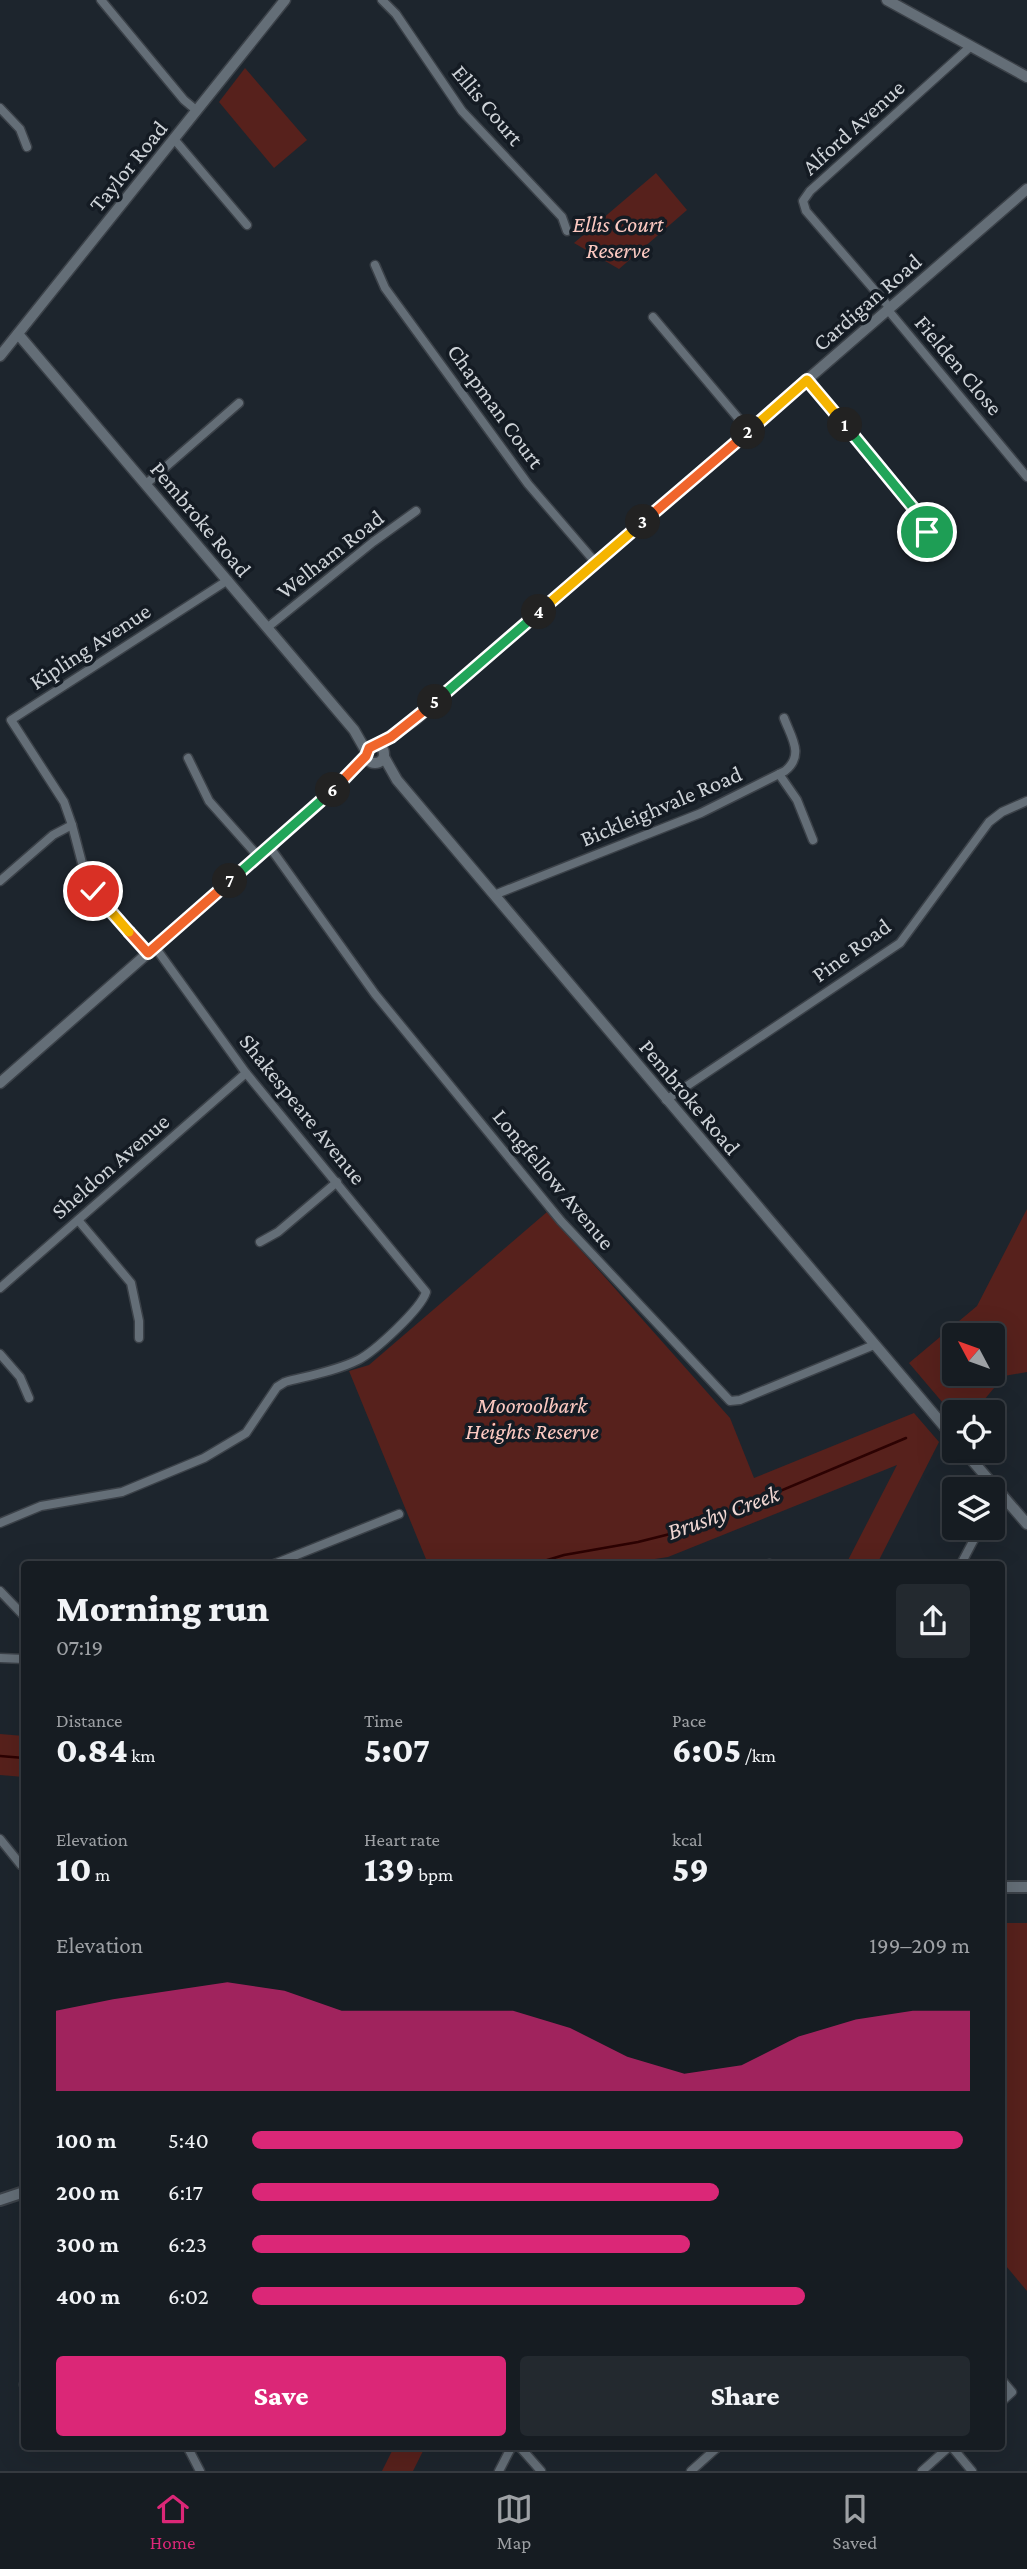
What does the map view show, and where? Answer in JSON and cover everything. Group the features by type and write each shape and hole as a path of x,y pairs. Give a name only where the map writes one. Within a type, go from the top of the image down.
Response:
{"main road":[{"path":"1005,1887 1027,1886"},
{"path":"0,2200 21,2193"}],"street":[{"path":"101,0 184,100 196,110"},
{"name":"Taylor Road","path":"0,356 285,0"},
{"name":"Ellis Court","path":"382,0 396,14 462,111 562,217 567,231"},
{"path":"887,0 1027,77"},
{"name":"Alford Avenue","path":"889,309 806,211 803,201 810,191 971,46"},
{"path":"0,108 20,129 27,147"},
{"path":"174,139 247,225"},
{"name":"Cardigan Road","path":"0,1083 372,754 415,720 1027,189"},
{"name":"Chapman Court","path":"375,265 385,288 528,484 596,563"},
{"name":"Fielden Close","path":"889,309 1027,477"},
{"path":"653,317 749,431"},
{"name":"Pembroke Road","path":"18,334 942,1424"},
{"path":"807,380 929,527"},
{"path":"146,484 239,403"},
{"name":"Welham Road","path":"268,627 373,542 416,511"},
{"name":"Kipling Avenue","path":"72,824 65,802 11,720 228,580"},
{"path":"784,718 797,753 793,765 779,774 797,800 813,840"},
{"name":"Cardigan Road","path":"372,754 380,762 415,720"},
{"name":"Pembroke Road","path":"384,756 397,780"},
{"path":"188,758 209,801 258,856"},
{"name":"Bickleighvale Road","path":"494,895 701,813 779,774"},
{"name":"Pine Road","path":"666,1100 900,943 989,822 1002,812 1027,801"},
{"path":"0,881 53,835 72,824"},
{"name":"Shakespeare Avenue","path":"0,1523 41,1506 122,1492 204,1458 246,1433 277,1387 285,1382 357,1361 368,1354 415,1311 424,1300 426,1292 246,1073 151,950 87,882 72,824"},
{"name":"Longfellow Avenue","path":"269,846 375,994 561,1221 730,1401 740,1400 874,1345"},
{"name":"Sheldon Avenue","path":"0,1288 246,1073"},
{"path":"260,1242 278,1233 337,1182"},
{"path":"78,1220 131,1283 139,1321 139,1338"},
{"path":"0,1354 20,1377 29,1398"},
{"path":"974,1463 986,1477"},
{"path":"1005,1499 1027,1524"},
{"path":"282,1561 399,1514"},
{"path":"963,1561 974,1540"},
{"path":"0,1591 21,1613"},
{"path":"0,1658 21,1659"},
{"path":"0,1839 21,1863"},
{"path":"1005,2384 1012,2392 1005,2398"},
{"path":"189,2450 200,2471"},
{"path":"499,2471 510,2450"},
{"path":"523,2450 541,2471"},
{"path":"691,2471 715,2450"},
{"path":"922,2471 946,2450"},
{"path":"954,2450 972,2471"}],"green space":[{"path":"245,68 307,140 274,168 219,102"},
{"name":"Ellis Court Reserve","path":"656,173 687,210 619,269 574,243"},
{"path":"1027,1209 1027,1372 1005,1376 1005,1323 957,1323 977,1306"},
{"name":"Mooroolbark Heights Reserve","path":"547,1212 730,1418 754,1478 914,1413 939,1442 879,1561 848,1561 897,1465 668,1557 642,1561 427,1561 349,1371 369,1365"},
{"path":"942,1335 942,1386 996,1386 984,1400 942,1402 909,1363"},
{"path":"0,1734 21,1736 21,1777 0,1775"},
{"path":"1005,1923 1027,1923 1027,2291 1005,2265"},
{"path":"392,2450 424,2450 413,2471 382,2471"}],"waterway":[{"name":"Brushy Creek","path":"544,1561 690,1529 906,1438"},
{"name":"Brushy Creek","path":"0,1756 21,1758"}],"route":[{"path":"93,891 148,953 338,786 366,756 369,748 415,720 807,380 929,527 927,532"}]}
